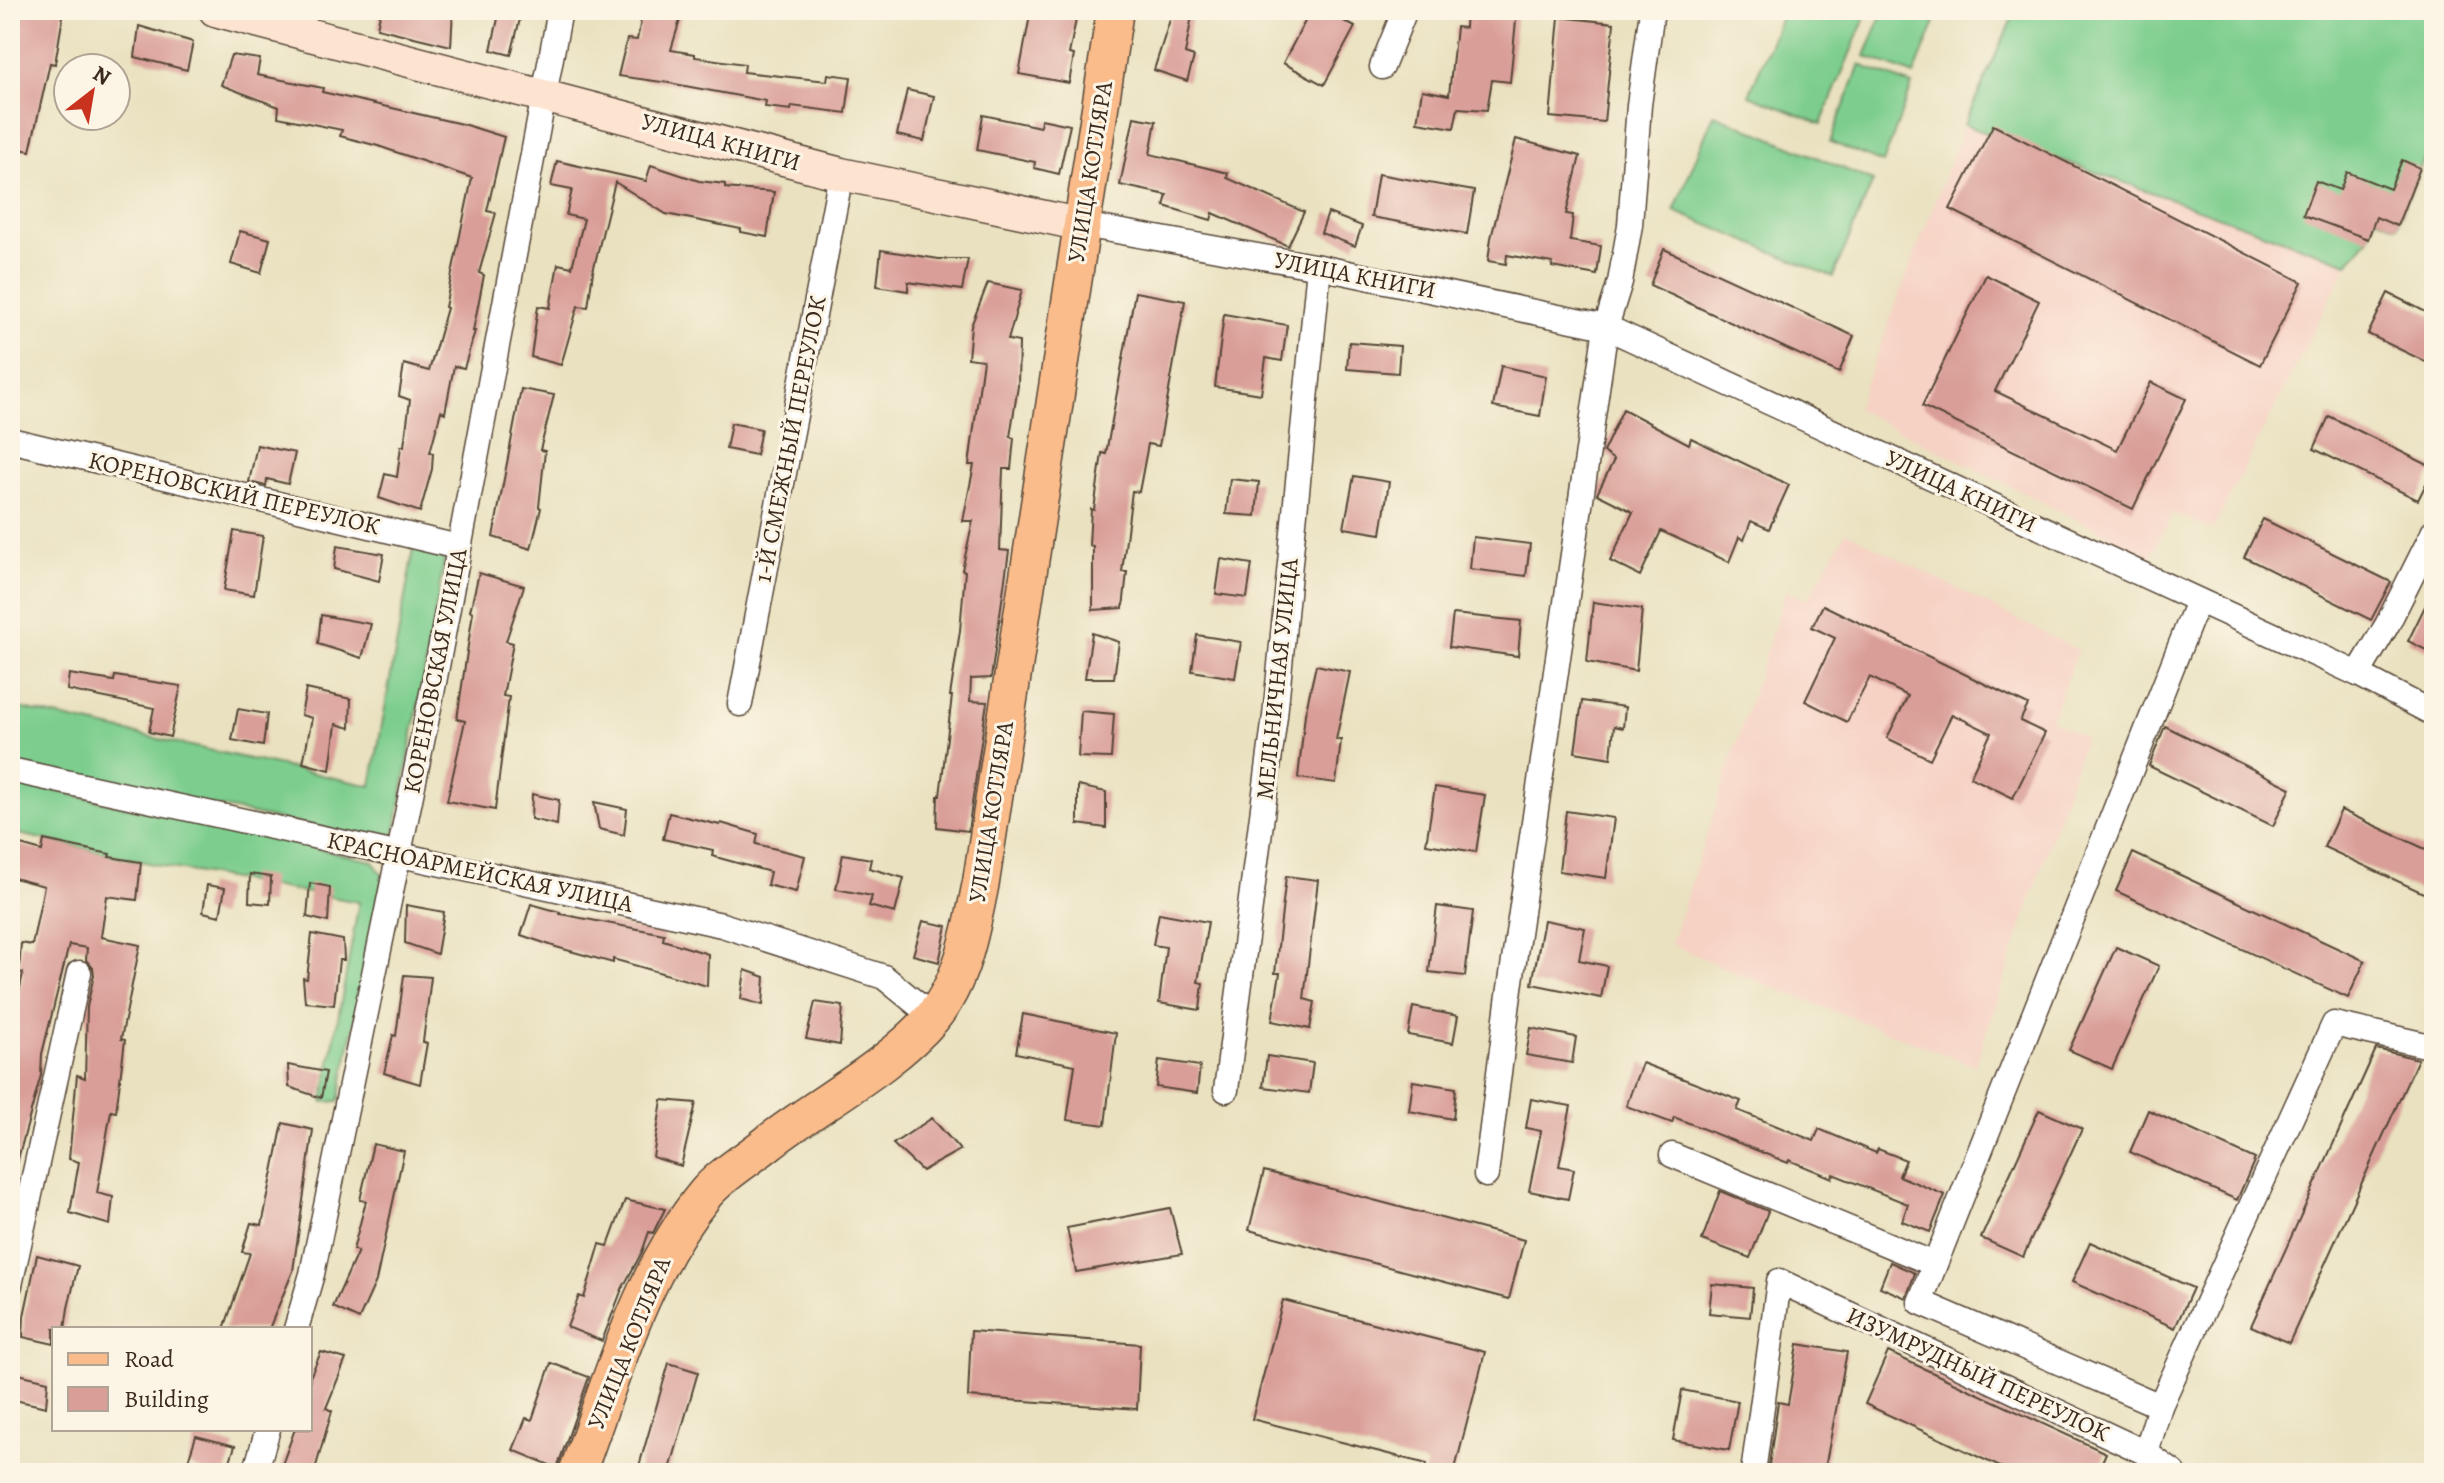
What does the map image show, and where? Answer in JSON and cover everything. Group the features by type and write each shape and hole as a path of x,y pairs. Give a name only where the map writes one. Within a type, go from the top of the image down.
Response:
{"main road":[{"name":"УЛИЦА КОТЛЯРА","path":"577,1473 630,1332 664,1253 708,1191 781,1132 900,1047 933,1017 964,957 981,882 1115,10"}],"street":[{"name":"УЛИЦА КНИГИ","path":"215,10 841,174 1083,225 1319,267 1606,327 2358,674 2434,714"},
{"name":"КОРЕНОВСКАЯ УЛИЦА","path":"297,1327 312,1274 400,854 560,10"},
{"path":"1382,67 1405,10"},
{"path":"1486,1175 1508,1002 1606,327 1620,282 1630,225 1639,105 1652,10"},
{"name":"1-Й СМЕЖНЫЙ ПЕРЕУЛОК","path":"740,704 841,174"},
{"name":"МЕЛЬНИЧНАЯ УЛИЦА","path":"1226,1090 1275,716 1319,267"},
{"name":"КОРЕНОВСКИЙ ПЕРЕУЛОК","path":"10,440 458,547"},
{"path":"2358,674 2387,625 2434,531"},
{"path":"2160,1406 1920,1302 2198,601"},
{"name":"КРАСНОАРМЕЙСКАЯ УЛИЦА","path":"10,770 722,925 884,977 933,1017"},
{"path":"10,1285 79,973"},
{"path":"2146,1453 2160,1406 2334,1024 2434,1047"},
{"path":"1672,1155 1934,1264"},
{"name":"ИЗУМРУДНЫЙ ПЕРЕУЛОК","path":"1753,1473 1779,1281 2146,1453 2174,1473"},
{"path":"255,1473 267,1431"}],"shaded area":[{"path":"1964,125 2348,263 2213,530 2173,513 2151,557 1856,409"},
{"path":"1846,532 2078,650 2051,720 2085,738 1975,1066 1731,971 1671,944 1786,590 1807,600"}],"green space":[{"path":"1784,10 1868,10 1821,124 1749,95"},
{"path":"1884,10 1905,10 1935,22 1914,75 1865,56"},
{"path":"2016,10 2434,10 2434,146 2428,148 2397,226 2376,217 2368,239 2348,263 1964,125"},
{"path":"1860,65 1912,85 1883,163 1830,142"},
{"path":"1714,114 1873,181 1833,277 1674,211"},
{"path":"414,547 442,554 444,562 395,833 386,842 10,763 10,706 371,786"},
{"path":"10,781 372,861 383,875 339,1101 323,1102 359,902 172,868 10,832"}],"building":[{"path":"14,10 64,10 57,52 52,52 52,63 30,151 10,147 10,45"},
{"path":"381,10 453,10 451,46 377,28"},
{"path":"643,10 683,10 671,50 695,54 695,57 745,64 744,72 827,81 828,74 851,77 846,113 792,106 791,110 765,107 766,101 618,76 627,39 637,40"},
{"path":"1031,10 1078,10 1069,54 1074,55 1069,83 1019,74"},
{"path":"1173,10 1193,10 1185,54 1194,57 1187,81 1154,70"},
{"path":"1311,10 1323,10 1355,27 1324,85 1283,63"},
{"path":"1466,10 1517,10 1510,82 1492,80 1487,110 1458,108 1454,128 1417,122 1422,90 1449,95 1456,27 1465,28"},
{"path":"499,14 520,19 511,55 491,50"},
{"path":"1559,17 1614,23 1604,122 1550,117"},
{"path":"139,26 193,42 187,70 135,57"},
{"path":"231,55 260,59 257,75 323,88 322,92 466,125 504,137 487,211 496,213 479,273 484,275 475,331 464,368 454,366 445,413 441,411 430,452 433,453 432,469 420,512 379,498 385,474 397,477 401,446 404,446 410,400 399,396 404,364 429,371 447,308 472,178 340,136 342,130 278,117 279,107 221,85"},
{"path":"907,90 934,96 924,141 897,135"},
{"path":"983,115 1040,127 1041,119 1070,125 1059,174 1034,168 1035,162 977,150"},
{"path":"1134,117 1156,121 1150,154 1228,173 1227,178 1304,212 1288,246 1213,213 1211,220 1164,206 1167,195 1120,185"},
{"path":"1993,125 2302,282 2260,365 1950,209"},
{"path":"1516,139 1580,156 1566,214 1573,215 1570,241 1601,246 1597,275 1507,255 1506,264 1488,261"},
{"path":"2402,160 2420,168 2397,226 2376,217 2368,239 2303,215 2316,181 2340,190 2347,172 2390,189"},
{"path":"557,161 646,181 651,165 699,181 725,184 725,188 774,192 767,237 666,214 615,182 593,271 588,307 578,306 561,365 531,357 538,306 550,308 558,264 572,267 584,219 566,215 572,190 551,186"},
{"path":"1378,174 1474,191 1467,234 1371,217"},
{"path":"1328,213 1362,226 1355,246 1321,233"},
{"path":"240,231 270,239 261,273 231,264"},
{"path":"1664,249 1854,336 1839,373 1650,285"},
{"path":"881,250 939,259 968,259 962,290 908,282 908,291 877,286"},
{"path":"1986,275 2039,301 1995,391 2117,450 2151,382 2186,399 2133,509 1922,406"},
{"path":"988,283 1022,290 1008,340 1019,342 1018,386 1010,437 1014,438 1011,469 1003,469 1000,550 1009,551 991,678 971,679 970,701 987,702 968,831 937,827 938,796 960,631 965,571 962,570 973,521 963,521 974,465 969,465 983,360 968,358 971,326"},
{"path":"1135,292 1185,301 1159,446 1148,444 1139,492 1132,491 1122,572 1127,572 1123,608 1093,610 1093,546 1089,545 1091,509 1094,510 1102,453 1106,454"},
{"path":"2388,293 2434,316 2434,366 2368,334"},
{"path":"1224,314 1287,325 1282,361 1266,358 1261,394 1215,387"},
{"path":"1349,342 1400,346 1398,373 1347,369"},
{"path":"1501,366 1546,376 1540,416 1493,407"},
{"path":"521,389 554,395 540,450 545,451 541,508 531,549 493,537"},
{"path":"1623,409 1689,444 1691,438 1789,485 1769,529 1751,521 1744,540 1739,537 1729,562 1661,531 1640,576 1610,561 1633,512 1597,494 1614,460 1603,452"},
{"path":"2329,416 2434,468 2418,500 2314,449"},
{"path":"731,423 761,429 756,455 726,449"},
{"path":"257,445 295,453 288,484 267,479 266,486 249,482"},
{"path":"1354,476 1389,482 1381,534 1344,528"},
{"path":"1230,479 1259,482 1256,516 1226,514"},
{"path":"2263,519 2391,582 2371,620 2244,557"},
{"path":"234,531 263,536 254,595 224,590"},
{"path":"1473,537 1530,544 1526,576 1470,569"},
{"path":"337,546 384,554 379,581 334,569"},
{"path":"1221,559 1252,564 1247,598 1216,594"},
{"path":"479,573 524,586 506,641 513,643 503,696 509,697 495,810 447,801 465,721 457,719 473,612 470,611"},
{"path":"2434,588 2434,654 2408,641"},
{"path":"1593,602 1642,609 1636,671 1587,662"},
{"path":"1823,605 2028,705 2020,721 2045,733 2013,798 1970,777 1991,733 1952,714 1930,759 1887,738 1908,696 1870,677 1847,722 1805,701 1835,638 1812,627"},
{"path":"1453,614 1521,621 1518,656 1449,647"},
{"path":"321,615 371,624 362,658 318,644"},
{"path":"1092,633 1119,642 1114,678 1085,678"},
{"path":"1197,635 1241,642 1235,678 1192,671"},
{"path":"1316,665 1350,672 1336,740 1341,740 1336,783 1298,778 1305,714"},
{"path":"69,674 114,681 115,676 181,686 170,737 149,732 154,708 67,690"},
{"path":"306,689 351,699 350,728 336,724 330,770 303,763 312,718 301,715"},
{"path":"1582,701 1625,707 1623,728 1614,726 1611,758 1575,752"},
{"path":"238,709 267,714 263,746 232,740"},
{"path":"1081,711 1114,714 1111,758 1078,757"},
{"path":"2165,726 2291,788 2273,826 2149,766"},
{"path":"1078,786 1106,792 1106,828 1078,824"},
{"path":"1435,787 1485,795 1476,852 1426,844"},
{"path":"532,794 559,800 557,825 531,819"},
{"path":"594,802 627,809 624,835 599,829"},
{"path":"2341,810 2434,853 2434,898 2324,847"},
{"path":"1566,811 1614,818 1606,878 1559,871"},
{"path":"669,813 758,834 756,844 805,856 796,892 767,885 770,872 712,856 713,850 663,839"},
{"path":"44,840 141,862 137,900 107,896 101,937 140,945 121,1039 125,1040 116,1112 111,1111 97,1193 113,1197 110,1225 70,1213 79,1162 69,1159 77,1075 85,1078 87,1007 94,975 93,968 86,960 87,948 69,945 42,1054 41,1075 16,1166 10,1165 10,1037 23,973 19,972 21,943 32,945 44,886 10,877 10,842 42,851"},
{"path":"2133,853 2365,961 2348,998 2116,891"},
{"path":"843,854 871,859 869,868 904,878 895,913 869,906 872,896 836,889"},
{"path":"250,874 271,877 270,904 249,902"},
{"path":"1286,876 1318,880 1304,999 1315,1002 1310,1029 1272,1021 1280,973 1275,973"},
{"path":"310,883 330,887 328,922 307,917"},
{"path":"207,885 225,888 220,916 203,912"},
{"path":"531,904 560,914 664,934 663,940 708,954 707,986 613,959 613,963 521,935"},
{"path":"406,905 444,912 437,954 405,943"},
{"path":"1437,906 1473,911 1465,976 1429,972"},
{"path":"1159,913 1208,922 1198,982 1203,983 1200,1010 1159,1003 1166,947 1153,945"},
{"path":"1544,920 1585,928 1579,960 1607,966 1601,998 1532,984"},
{"path":"923,921 947,926 939,962 913,955"},
{"path":"312,934 343,940 344,960 339,960 334,1005 305,1002 303,978 307,979"},
{"path":"2116,947 2159,966 2112,1069 2069,1050"},
{"path":"745,970 765,977 763,1005 741,999"},
{"path":"404,975 431,977 423,1042 427,1043 420,1084 384,1073 393,1035 396,1036"},
{"path":"815,1002 843,1006 840,1045 806,1039"},
{"path":"1413,1007 1458,1016 1453,1043 1408,1035"},
{"path":"1023,1014 1116,1033 1105,1125 1067,1120 1075,1065 1016,1053"},
{"path":"1531,1028 1576,1037 1572,1063 1526,1055"},
{"path":"2376,1049 2418,1059 2289,1343 2251,1326"},
{"path":"1267,1056 1313,1063 1309,1093 1263,1087"},
{"path":"1159,1060 1200,1066 1197,1093 1156,1087"},
{"path":"1642,1063 1741,1101 1737,1110 1814,1141 1819,1129 1876,1153 1878,1149 1906,1160 1899,1176 1945,1195 1930,1232 1902,1221 1908,1204 1833,1174 1832,1178 1789,1160 1788,1163 1674,1117 1672,1123 1626,1106"},
{"path":"288,1065 326,1072 321,1098 289,1087"},
{"path":"1413,1081 1456,1088 1453,1119 1409,1111"},
{"path":"1531,1099 1571,1106 1559,1166 1574,1169 1568,1199 1529,1191 1541,1131 1526,1128"},
{"path":"662,1100 696,1103 681,1166 653,1157"},
{"path":"2039,1110 2082,1129 2023,1257 1981,1238"},
{"path":"2148,1110 2255,1159 2237,1200 2130,1152"},
{"path":"932,1118 960,1150 922,1171 893,1144"},
{"path":"283,1123 313,1130 293,1271 270,1327 225,1327 250,1253 242,1252 251,1223 262,1225"},
{"path":"373,1144 404,1151 376,1281 359,1319 333,1307 358,1251 353,1250 366,1201 360,1200"},
{"path":"1264,1171 1524,1240 1509,1299 1249,1230"},
{"path":"1720,1191 1768,1211 1750,1258 1702,1240"},
{"path":"625,1200 665,1209 653,1233 649,1232 602,1341 567,1327 579,1296 584,1298 600,1244 608,1246"},
{"path":"1170,1208 1182,1254 1076,1272 1067,1228"},
{"path":"2090,1242 2193,1288 2175,1328 2072,1282"},
{"path":"37,1255 78,1266 65,1327 52,1327 52,1344 23,1337 24,1316"},
{"path":"1890,1262 1915,1273 1906,1298 1880,1287"},
{"path":"1712,1284 1753,1288 1750,1317 1709,1313"},
{"path":"1283,1300 1485,1352 1454,1473 1424,1473 1427,1464 1252,1419"},
{"path":"971,1331 1140,1344 1137,1409 968,1397"},
{"path":"1798,1344 1847,1352 1824,1473 1768,1473 1778,1402 1788,1404"},
{"path":"321,1352 346,1359 326,1408 332,1411 314,1473 279,1473 294,1431 312,1431 312,1372"},
{"path":"1888,1352 2106,1453 2097,1473 2013,1473 1865,1404"},
{"path":"551,1363 589,1377 557,1468 513,1450 526,1418 532,1420"},
{"path":"669,1363 698,1372 669,1473 637,1473"},
{"path":"10,1372 48,1381 46,1407 10,1399"},
{"path":"1682,1390 1738,1401 1729,1450 1673,1440"},
{"path":"196,1436 235,1446 226,1473 207,1473 187,1464"}]}
